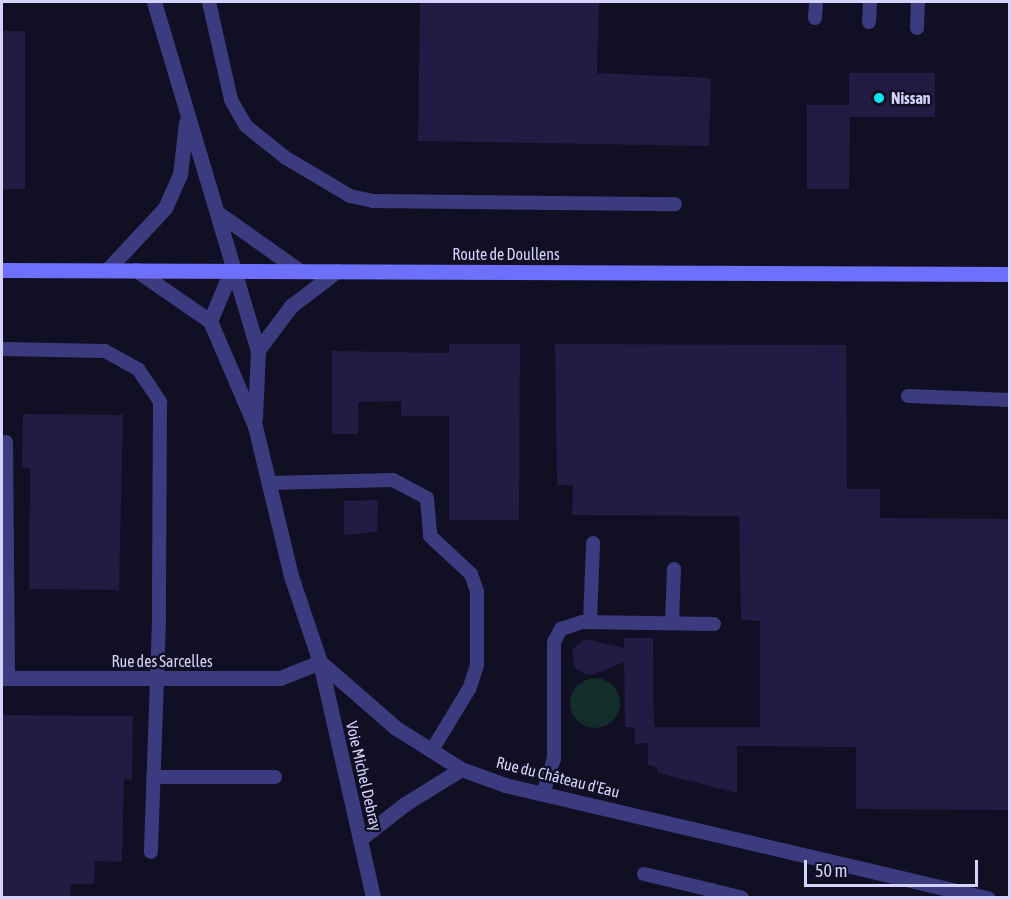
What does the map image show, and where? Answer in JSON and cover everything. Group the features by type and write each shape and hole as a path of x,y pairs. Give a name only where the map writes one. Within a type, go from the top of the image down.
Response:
{"street":[{"path":"154,2 218,213 231,271 258,350 255,426"},
{"path":"107,270 165,208 180,175 187,116"},
{"path":"218,213 300,271"},
{"name":"Route de Doullens","path":"2,270 1010,274"},
{"path":"136,270 210,321 255,426 291,576 320,662"},
{"path":"210,321 231,271"},
{"path":"258,350 291,306 337,271"},
{"name":"Rue des Sarcelles","path":"4,678 280,678 320,662"},
{"name":"Rue du Château d'Eau","path":"320,662 396,728 461,769 543,794 988,897"},
{"name":"Voie Michel Debray","path":"320,662 374,897"},
{"path":"360,840 405,804 461,769"}],"lane":[{"path":"209,2 231,100 246,126 286,158 350,196 373,201 675,204"},
{"path":"815,18 816,2"},
{"path":"869,21 870,2"},
{"path":"917,28 918,2"},
{"path":"2,349 105,351 138,369 160,402 151,852"},
{"path":"908,396 1010,400"},
{"path":"4,678 6,442"},
{"path":"269,483 393,480 427,498 430,536 471,574 477,591 477,665 470,689 432,750"},
{"path":"590,622 593,543"},
{"path":"672,623 674,569"},
{"path":"543,794 554,759 554,642 561,629 590,622 714,624"},
{"path":"153,777 275,777"},
{"path":"644,874 711,894 742,897"}],"green space":[{"path":"590,678 600,678 613,685 620,698 620,708 613,721 600,728 590,728 581,724 574,717 570,708 570,698 574,689 581,682"}],"building":[{"path":"420,2 599,2 597,73 711,78 709,146 418,141"},
{"path":"2,31 25,31 25,189 2,189"},
{"path":"849,73 935,73 935,117 850,117 849,189 807,189 807,105 849,105"},
{"path":"449,344 520,344 519,520 449,520 449,416 401,416 401,401 358,402 358,434 332,434 332,351 449,353"},
{"path":"555,344 846,345 847,489 880,489 880,518 1010,519 1010,810 856,809 856,747 737,746 737,793 658,773 657,767 648,765 648,743 635,744 634,727 625,727 624,662 592,675 585,674 575,668 572,650 585,639 624,648 624,638 653,638 654,727 760,727 760,621 741,620 739,516 572,515 573,485 557,485"},
{"path":"23,414 123,415 119,590 29,589 30,468 22,467"},
{"path":"378,500 377,532 344,535 344,501"},
{"path":"2,715 133,716 132,780 124,779 122,862 95,861 94,884 71,884 70,897 2,897"}],"place":[{"name":"Nissan","path":"879,98"}]}
